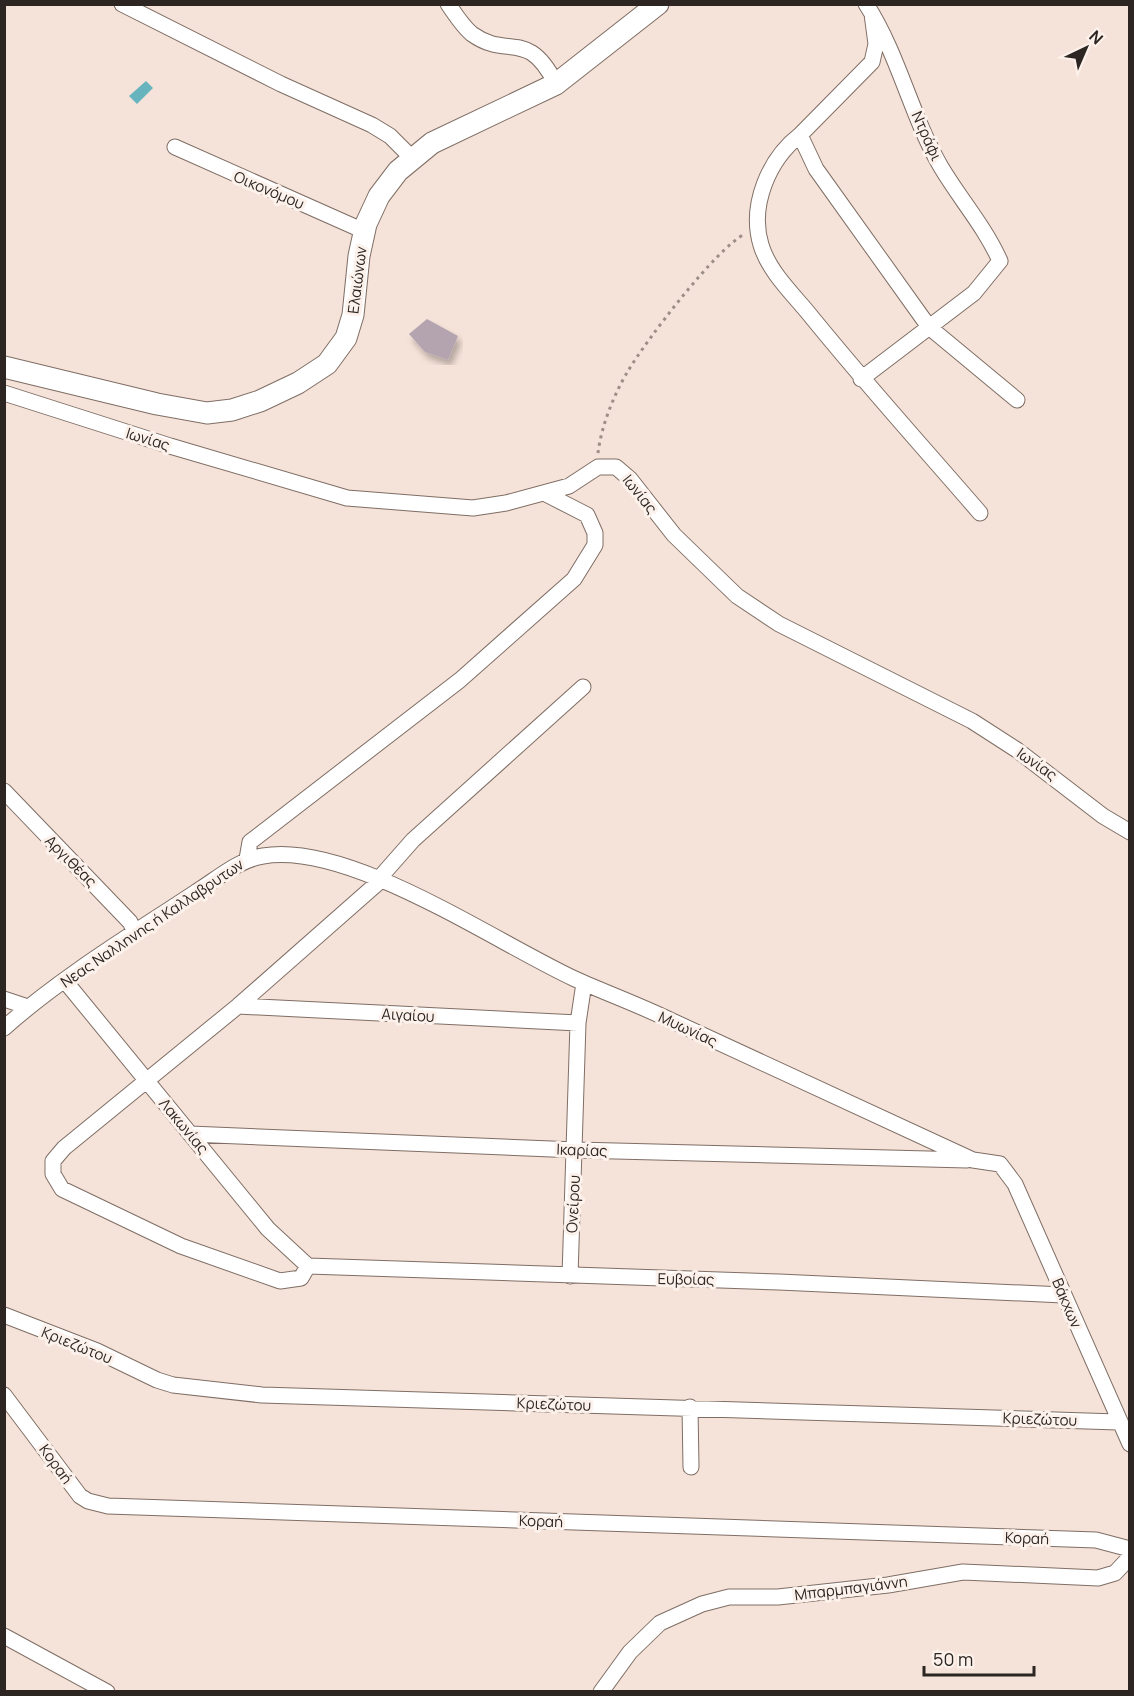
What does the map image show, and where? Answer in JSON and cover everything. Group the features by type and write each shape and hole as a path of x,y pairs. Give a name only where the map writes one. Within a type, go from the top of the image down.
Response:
{"main road":[{"name":"Ελαιώνων","path":"4,367 198,412 223,412 267,398 314,374 333,358 342,345 353,315 364,231 379,196 412,158 441,138 556,84 658,4"}],"street":[{"path":"122,4 281,84 372,125 390,136 412,158"},
{"path":"448,4 471,33 486,41 525,48 545,63 556,84"},
{"path":"869,9 876,44 872,62 783,150 766,176 758,231 768,263 861,379 980,513"},
{"name":"Ντράφι","path":"869,9 894,56 941,167 992,242 1000,261 974,293 929,327"},
{"path":"800,135 816,169 929,327 1017,400"},
{"name":"Οικονόμου","path":"175,147 364,231"},
{"path":"861,379 929,327"},
{"name":"Ιωνίας","path":"4,393 170,446 347,498 473,508 506,503 569,486 598,467 616,467 630,479 674,536 746,602 779,624 972,721 1026,756 1103,816 1130,832"},
{"path":"247,859 250,842 460,680 574,579 595,545 596,533 587,515 544,493"},
{"path":"308,1266 301,1278 280,1281 181,1246 62,1189 53,1174 53,1161 64,1149 238,1006 380,881 383,874 413,840 583,687"},
{"name":"Αργιθέας","path":"4,791 130,921 135,932"},
{"name":"Νεας Nαλληνης ή Καλλαβρυτων","path":"4,1028 28,1007 135,932 247,859 274,854 319,859 339,864 380,881"},
{"name":"Μυωνίας","path":"380,881 428,901 537,961 584,983 974,1160 1000,1164"},
{"name":"Λακωνίας","path":"65,981 267,1229 308,1266"},
{"name":"Ονείρου","path":"570,1276 576,1150 578,1023 584,983"},
{"path":"4,999 28,1007"},
{"name":"Αιγαίου","path":"238,1006 578,1023"},
{"name":"Ικαρίας","path":"190,1134 576,1150 974,1160"},
{"name":"Βάκχων","path":"1000,1164 1016,1184 1118,1422 1130,1444"},
{"name":"Ευβοίας","path":"308,1266 778,1282 1063,1295"},
{"name":"Κριεζώτου","path":"4,1315 97,1351 157,1380 182,1386 293,1397 690,1407 1118,1422"},
{"name":"Κοραή","path":"4,1395 80,1496 88,1501 108,1506 1096,1540 1130,1549"},
{"path":"690,1407 691,1467"},
{"name":"Μπαρμπαγιάννη","path":"601,1692 630,1652 660,1623 702,1604 729,1597 778,1597 888,1585 963,1572 1098,1578 1115,1573 1130,1557"},
{"path":"4,1636 107,1692"}],"path":[{"path":"598,467 601,438 620,387 633,362 717,255 742,235 758,231"}],"water":[{"path":"146,81 153,88 137,104 129,96"}],"building":[{"path":"427,319 458,336 448,360 425,352 409,334"}]}
